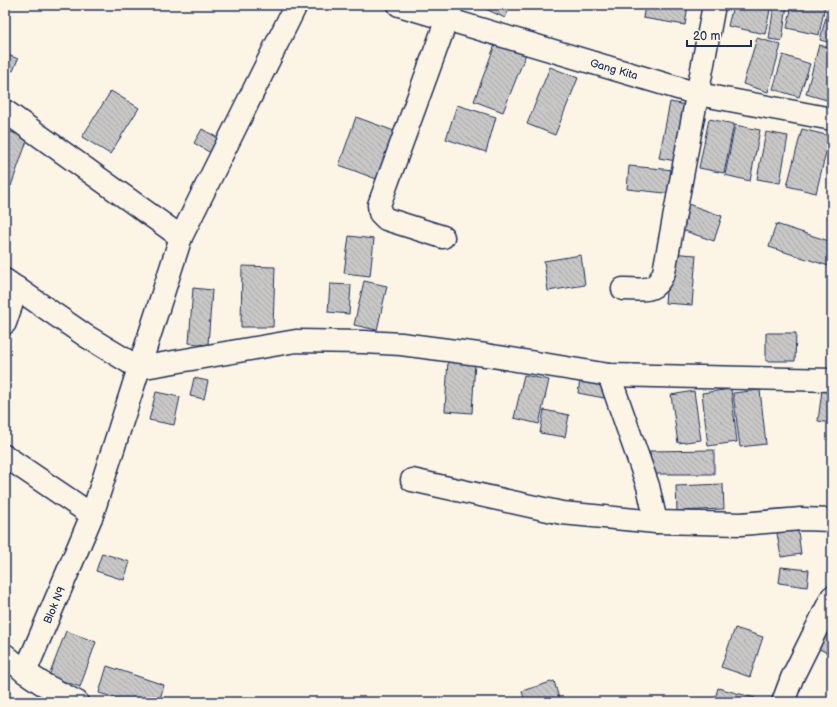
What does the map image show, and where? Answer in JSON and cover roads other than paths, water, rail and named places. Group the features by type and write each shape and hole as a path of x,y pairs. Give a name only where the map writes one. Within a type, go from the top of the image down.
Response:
{"street":[{"name":"Blok N9","path":"25,672 92,515 181,237 296,5"},
{"name":"Gang Kita","path":"399,5 449,12 698,94 832,119"},
{"path":"623,289 650,289 660,282 664,272 714,5"},
{"path":"443,237 386,219 380,213 380,204 449,12"},
{"path":"5,111 181,237"},
{"path":"5,323 11,284 86,336 140,368 296,341 401,344 486,355 609,375 832,380"},
{"path":"609,375 648,486 656,522"},
{"path":"5,456 92,515"},
{"path":"412,480 562,513 656,522 741,524 801,520 832,520"},
{"path":"783,702 792,678 832,597"},
{"path":"5,656 43,684 77,702"}]}
